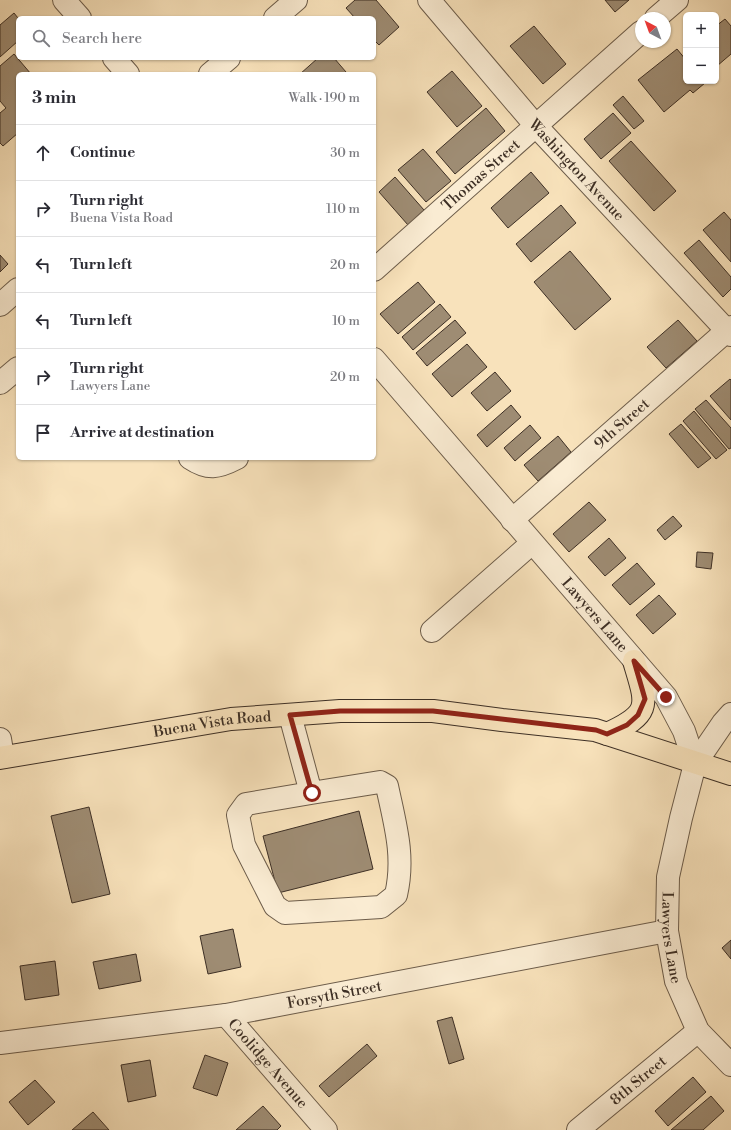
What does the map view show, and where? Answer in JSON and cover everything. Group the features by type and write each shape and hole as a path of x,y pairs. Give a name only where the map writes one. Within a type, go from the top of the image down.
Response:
{"main road":[{"path":"607,734 627,725 638,715 645,699 634,661"},
{"name":"Buena Vista Road","path":"1,751 231,719 340,711 433,711 596,730 695,764 731,774"}],"street":[{"path":"64,0 78,16"},
{"path":"277,16 296,0"},
{"name":"Washington Avenue","path":"429,0 536,126 730,331"},
{"path":"663,12 676,0"},
{"name":"Thomas Street","path":"376,268 635,37"},
{"path":"116,60 126,72"},
{"path":"212,72 227,60"},
{"path":"0,305 16,291"},
{"name":"9th Street","path":"512,520 730,331"},
{"name":"Lawyers Lane","path":"376,361 666,697 684,730 695,764 680,818 668,877 667,931 676,981 698,1031 731,1065"},
{"path":"0,383 16,370"},
{"path":"193,460 198,463 216,468 233,460"},
{"path":"432,631 532,543"},
{"path":"695,764 723,723 731,714"},
{"path":"290,715 312,793"},
{"path":"380,782 387,786 400,850 401,875 396,895 381,906 285,913 275,906 244,845 238,815 246,804 312,793 380,782"},
{"name":"Forsyth Street","path":"0,1043 226,1015 667,931"},
{"name":"Coolidge Avenue","path":"226,1015 326,1130"},
{"name":"8th Street","path":"578,1130 698,1031"}],"building":[{"path":"355,0 376,0 399,27 379,45 376,42 376,16 353,16 346,8"},
{"path":"605,0 629,0 615,12"},
{"path":"14,13 16,16 16,43 0,57 0,25"},
{"path":"725,19 731,26 731,54 719,64 719,48 719,24"},
{"path":"534,26 566,64 543,84 510,46"},
{"path":"677,49 683,56 683,84 704,84 693,93 690,90 664,112 638,80"},
{"path":"14,54 16,60 19,60 29,72 16,72 16,135 3,146 0,143 0,113 6,108 0,101 0,66"},
{"path":"316,60 336,60 346,72 302,72"},
{"path":"452,71 482,106 457,127 427,92"},
{"path":"623,96 644,121 634,129 613,105"},
{"path":"486,108 505,131 455,174 436,152"},
{"path":"613,113 631,133 601,159 584,139"},
{"path":"631,141 676,191 654,211 609,161"},
{"path":"423,149 451,181 426,202 398,170"},
{"path":"531,172 549,193 508,228 491,208"},
{"path":"395,177 424,210 408,225 379,192"},
{"path":"561,205 576,223 531,262 516,244"},
{"path":"724,212 731,220 731,262 703,230"},
{"path":"699,240 731,277 731,289 723,297 684,253"},
{"path":"570,251 611,299 575,330 534,282"},
{"path":"0,255 8,264 0,272"},
{"path":"418,282 435,302 398,334 380,314"},
{"path":"440,304 451,317 413,350 402,337"},
{"path":"455,320 466,333 427,366 416,353"},
{"path":"678,320 697,341 666,368 647,347"},
{"path":"467,344 487,367 452,397 432,374"},
{"path":"495,372 511,391 487,411 471,393"},
{"path":"730,379 731,380 731,420 710,396"},
{"path":"706,400 731,428 731,448 729,449 695,409"},
{"path":"511,405 521,417 487,447 477,435"},
{"path":"694,411 727,450 716,459 683,421"},
{"path":"681,424 711,458 698,468 669,434"},
{"path":"530,425 541,438 515,461 504,448"},
{"path":"558,436 571,452 538,481 524,465"},
{"path":"589,502 606,520 569,552 553,534"},
{"path":"673,516 682,526 665,540 657,530"},
{"path":"609,538 626,558 605,576 588,557"},
{"path":"697,552 713,553 711,569 696,567"},
{"path":"637,563 655,584 630,605 612,585"},
{"path":"659,595 676,614 653,634 636,615"},
{"path":"89,807 110,894 72,903 51,816"},
{"path":"359,811 373,869 278,893 263,836"},
{"path":"233,929 241,967 208,974 200,936"},
{"path":"731,940 731,959 722,948"},
{"path":"136,954 141,981 99,989 93,962"},
{"path":"55,961 59,995 25,1000 20,966"},
{"path":"452,1017 464,1059 449,1064 437,1021"},
{"path":"367,1044 377,1056 329,1097 319,1086"},
{"path":"205,1055 228,1063 217,1096 193,1088"},
{"path":"150,1060 156,1096 128,1102 121,1065"},
{"path":"693,1077 706,1092 668,1126 655,1111"},
{"path":"35,1080 55,1102 28,1125 9,1102"},
{"path":"711,1096 724,1111 703,1130 671,1130"},
{"path":"263,1106 281,1126 277,1130 236,1130"},
{"path":"93,1112 109,1130 72,1130"}],"route":[{"path":"312,793 290,715 340,711 433,711 596,730 607,734 627,725 638,715 645,699 634,661 666,697"}]}
